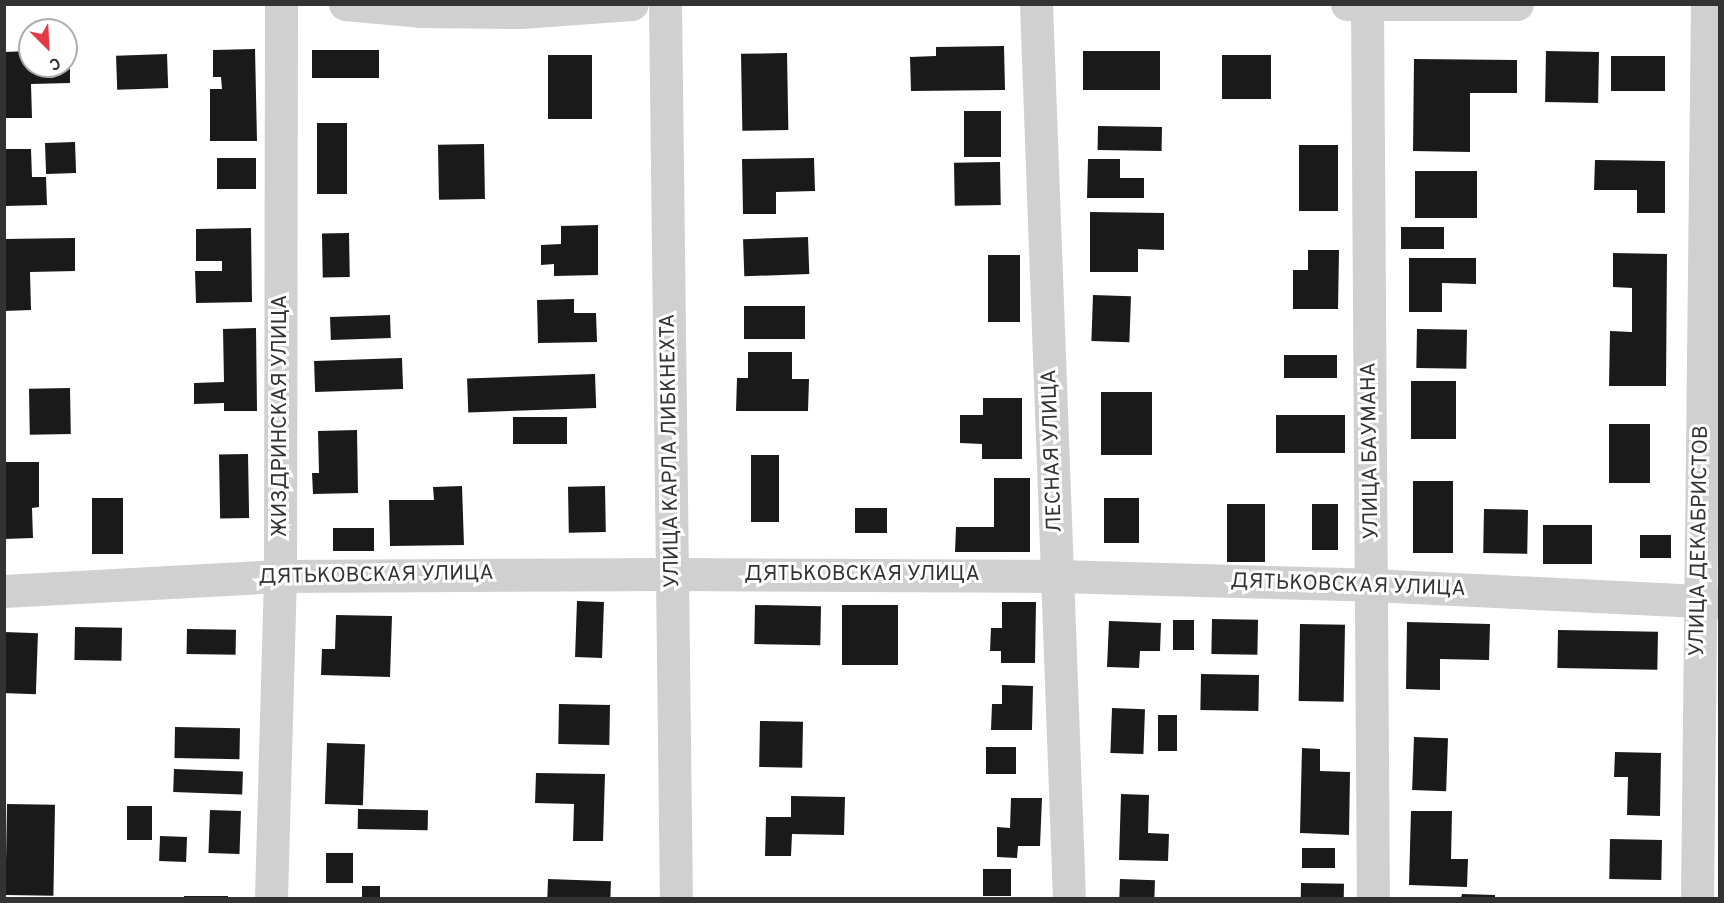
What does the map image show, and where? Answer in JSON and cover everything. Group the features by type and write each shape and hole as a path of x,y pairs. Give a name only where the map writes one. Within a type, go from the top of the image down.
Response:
{"street":[{"name":"ЖИЗДРИНСКАЯ УЛИЦА","path":"271,898 280,576 281,4"},
{"path":"345,4 420,11 521,12 632,4"},
{"name":"УЛИЦА КАРЛА ЛИБКНЕХТА","path":"665,4 676,898"},
{"name":"ЛЕСНАЯ УЛИЦА","path":"1036,4 1069,898"},
{"path":"1347,4 1517,4"},
{"name":"УЛИЦА ДЕКАБРИСТОВ","path":"1697,898 1709,601 1707,4"},
{"name":"УЛИЦА БАУМАНА","path":"1367,5 1373,585 1373,898"},
{"name":"ДЯТЬКОВСКАЯ УЛИЦА","path":"4,591 280,576 673,574 1057,576 1373,585 1709,601"}],"building":[{"path":"1004,46 1005,90 911,91 910,57 936,56 936,47"},
{"path":"255,49 257,141 210,141 210,89 222,89 221,77 213,77 213,50"},
{"path":"312,50 379,50 379,78 312,78"},
{"path":"18,51 18,78 70,78 70,83 31,84 32,118 4,118 4,52"},
{"path":"1083,51 1160,51 1160,90 1083,90"},
{"path":"1546,51 1599,52 1598,103 1545,102"},
{"path":"787,53 788,130 742,131 741,54"},
{"path":"167,54 168,88 117,90 116,56"},
{"path":"548,55 592,55 592,119 548,119"},
{"path":"1222,55 1271,55 1271,99 1222,99"},
{"path":"1611,56 1665,56 1665,91 1611,91"},
{"path":"1414,59 1517,60 1517,93 1470,93 1470,152 1413,151"},
{"path":"964,111 1001,111 1001,157 964,157"},
{"path":"317,123 347,123 347,194 317,194"},
{"path":"1098,126 1162,127 1162,151 1098,150"},
{"path":"75,142 76,173 46,174 45,143"},
{"path":"484,144 485,199 439,200 438,145"},
{"path":"1299,145 1338,145 1338,211 1299,211"},
{"path":"4,149 31,149 32,177 46,177 47,205 4,206"},
{"path":"217,158 256,158 256,189 217,189"},
{"path":"814,158 815,191 776,192 776,214 743,214 742,159"},
{"path":"1088,159 1120,159 1120,178 1144,178 1144,198 1087,198"},
{"path":"1595,160 1665,161 1665,213 1637,213 1637,190 1594,190"},
{"path":"1000,162 1001,205 955,206 954,163"},
{"path":"1415,171 1477,171 1477,218 1415,218"},
{"path":"1090,212 1164,213 1164,250 1138,249 1138,272 1090,272"},
{"path":"598,225 598,275 554,276 554,264 541,265 541,245 561,244 561,226"},
{"path":"1401,227 1444,227 1444,249 1401,249"},
{"path":"251,228 252,302 196,303 195,271 222,271 222,261 196,261 196,229"},
{"path":"322,233 349,233 350,277 323,277"},
{"path":"808,237 809,274 744,276 743,239"},
{"path":"75,238 75,271 30,272 31,310 4,311 4,239"},
{"path":"1308,250 1339,250 1338,309 1293,309 1293,270 1308,270"},
{"path":"1613,253 1667,254 1666,386 1609,386 1610,331 1632,332 1632,288 1613,287"},
{"path":"988,255 1020,255 1020,322 988,322"},
{"path":"1409,258 1476,258 1476,284 1442,283 1442,312 1409,312"},
{"path":"1093,295 1131,296 1129,342 1091,341"},
{"path":"574,299 574,313 596,313 597,342 538,343 537,300"},
{"path":"744,306 805,306 805,339 744,339"},
{"path":"390,315 391,338 331,340 330,317"},
{"path":"256,328 257,411 224,411 224,403 194,404 194,383 224,382 223,329"},
{"path":"1417,329 1467,330 1466,369 1416,368"},
{"path":"748,352 792,352 792,379 809,379 808,411 736,411 737,378 748,378"},
{"path":"1284,355 1337,355 1337,378 1284,378"},
{"path":"402,358 403,389 315,392 314,361"},
{"path":"595,374 596,408 468,412 467,378"},
{"path":"1411,381 1456,381 1456,439 1411,439"},
{"path":"70,388 71,434 30,435 29,389"},
{"path":"1101,392 1152,392 1152,455 1101,455"},
{"path":"983,398 1022,398 1022,459 982,459 982,444 960,443 960,415 983,415"},
{"path":"1276,415 1345,415 1345,453 1276,453"},
{"path":"513,417 567,417 567,444 513,444"},
{"path":"1609,424 1650,424 1650,483 1609,483"},
{"path":"357,430 358,493 313,494 312,473 319,473 318,431"},
{"path":"248,454 249,518 220,518 219,455"},
{"path":"751,455 779,455 779,522 751,522"},
{"path":"4,462 39,462 39,507 32,508 33,538 4,539"},
{"path":"994,478 1030,478 1030,552 955,552 956,527 994,527"},
{"path":"1413,481 1453,481 1453,553 1413,553"},
{"path":"462,486 464,545 390,546 389,500 434,500 433,487"},
{"path":"605,486 606,532 569,533 568,487"},
{"path":"92,498 123,498 123,554 92,554"},
{"path":"1104,498 1139,498 1139,543 1104,543"},
{"path":"1227,504 1265,504 1265,562 1227,562"},
{"path":"1312,504 1338,504 1338,550 1312,550"},
{"path":"855,508 887,508 887,533 855,533"},
{"path":"1484,509 1528,510 1527,554 1483,553"},
{"path":"1543,525 1592,525 1592,564 1543,564"},
{"path":"333,528 374,528 374,551 333,551"},
{"path":"1640,535 1671,535 1671,558 1640,558"},
{"path":"577,601 604,602 602,658 575,657"},
{"path":"1002,602 1036,602 1035,663 1001,663 1001,651 990,651 991,628 1002,628"},
{"path":"755,605 821,606 820,645 754,644"},
{"path":"842,605 898,605 898,665 842,665"},
{"path":"336,615 392,616 390,677 321,675 322,649 335,649"},
{"path":"1212,619 1258,620 1257,655 1211,654"},
{"path":"1173,620 1194,620 1194,650 1173,650"},
{"path":"1109,621 1161,623 1160,651 1140,651 1139,668 1107,667"},
{"path":"1407,622 1490,624 1489,660 1440,659 1440,690 1406,689"},
{"path":"1300,624 1345,625 1344,702 1299,701"},
{"path":"75,627 122,628 121,661 74,660"},
{"path":"187,629 236,630 236,655 187,654"},
{"path":"1558,630 1658,632 1657,670 1557,668"},
{"path":"4,632 38,633 36,694 4,693"},
{"path":"1201,674 1259,675 1258,711 1200,710"},
{"path":"1002,685 1033,686 1032,730 991,730 992,704 1002,704"},
{"path":"559,704 610,705 609,745 558,744"},
{"path":"1112,708 1145,709 1143,754 1110,753"},
{"path":"1158,715 1177,715 1177,751 1158,751"},
{"path":"760,721 803,722 802,768 759,767"},
{"path":"175,727 240,728 239,759 174,758"},
{"path":"1414,737 1448,738 1446,791 1412,790"},
{"path":"327,743 365,744 363,805 325,804"},
{"path":"986,747 1016,747 1016,774 986,774"},
{"path":"1302,748 1320,749 1320,771 1350,772 1349,835 1300,833"},
{"path":"1615,752 1661,753 1660,816 1627,815 1628,777 1614,777"},
{"path":"174,769 243,771 242,794 173,792"},
{"path":"536,773 605,774 603,841 573,841 574,804 535,803"},
{"path":"1121,794 1149,795 1148,833 1169,834 1168,861 1119,860"},
{"path":"791,796 845,797 844,835 792,834 791,856 765,856 766,817 791,817"},
{"path":"1011,798 1042,798 1040,846 1018,846 1017,858 997,857 997,827 1010,828"},
{"path":"7,804 55,805 53,896 5,895"},
{"path":"127,806 152,806 152,840 127,840"},
{"path":"358,809 428,810 428,830 358,829"},
{"path":"210,810 241,811 239,854 208,853"},
{"path":"1411,811 1452,811 1451,859 1468,859 1467,887 1409,885"},
{"path":"160,836 187,837 186,862 159,861"},
{"path":"1610,839 1662,840 1661,880 1609,879"},
{"path":"1302,848 1335,848 1335,868 1302,868"},
{"path":"326,853 353,853 353,883 326,883"},
{"path":"983,869 1011,869 1011,896 983,896"},
{"path":"548,879 611,881 610,898 547,898"},
{"path":"1120,879 1155,880 1154,898 1119,898"},
{"path":"1301,883 1344,884 1344,898 1301,898"},
{"path":"362,886 380,886 380,898 362,898"},
{"path":"1462,894 1495,895 1495,898 1461,898"},
{"path":"184,896 228,896 228,898 184,898"}]}
